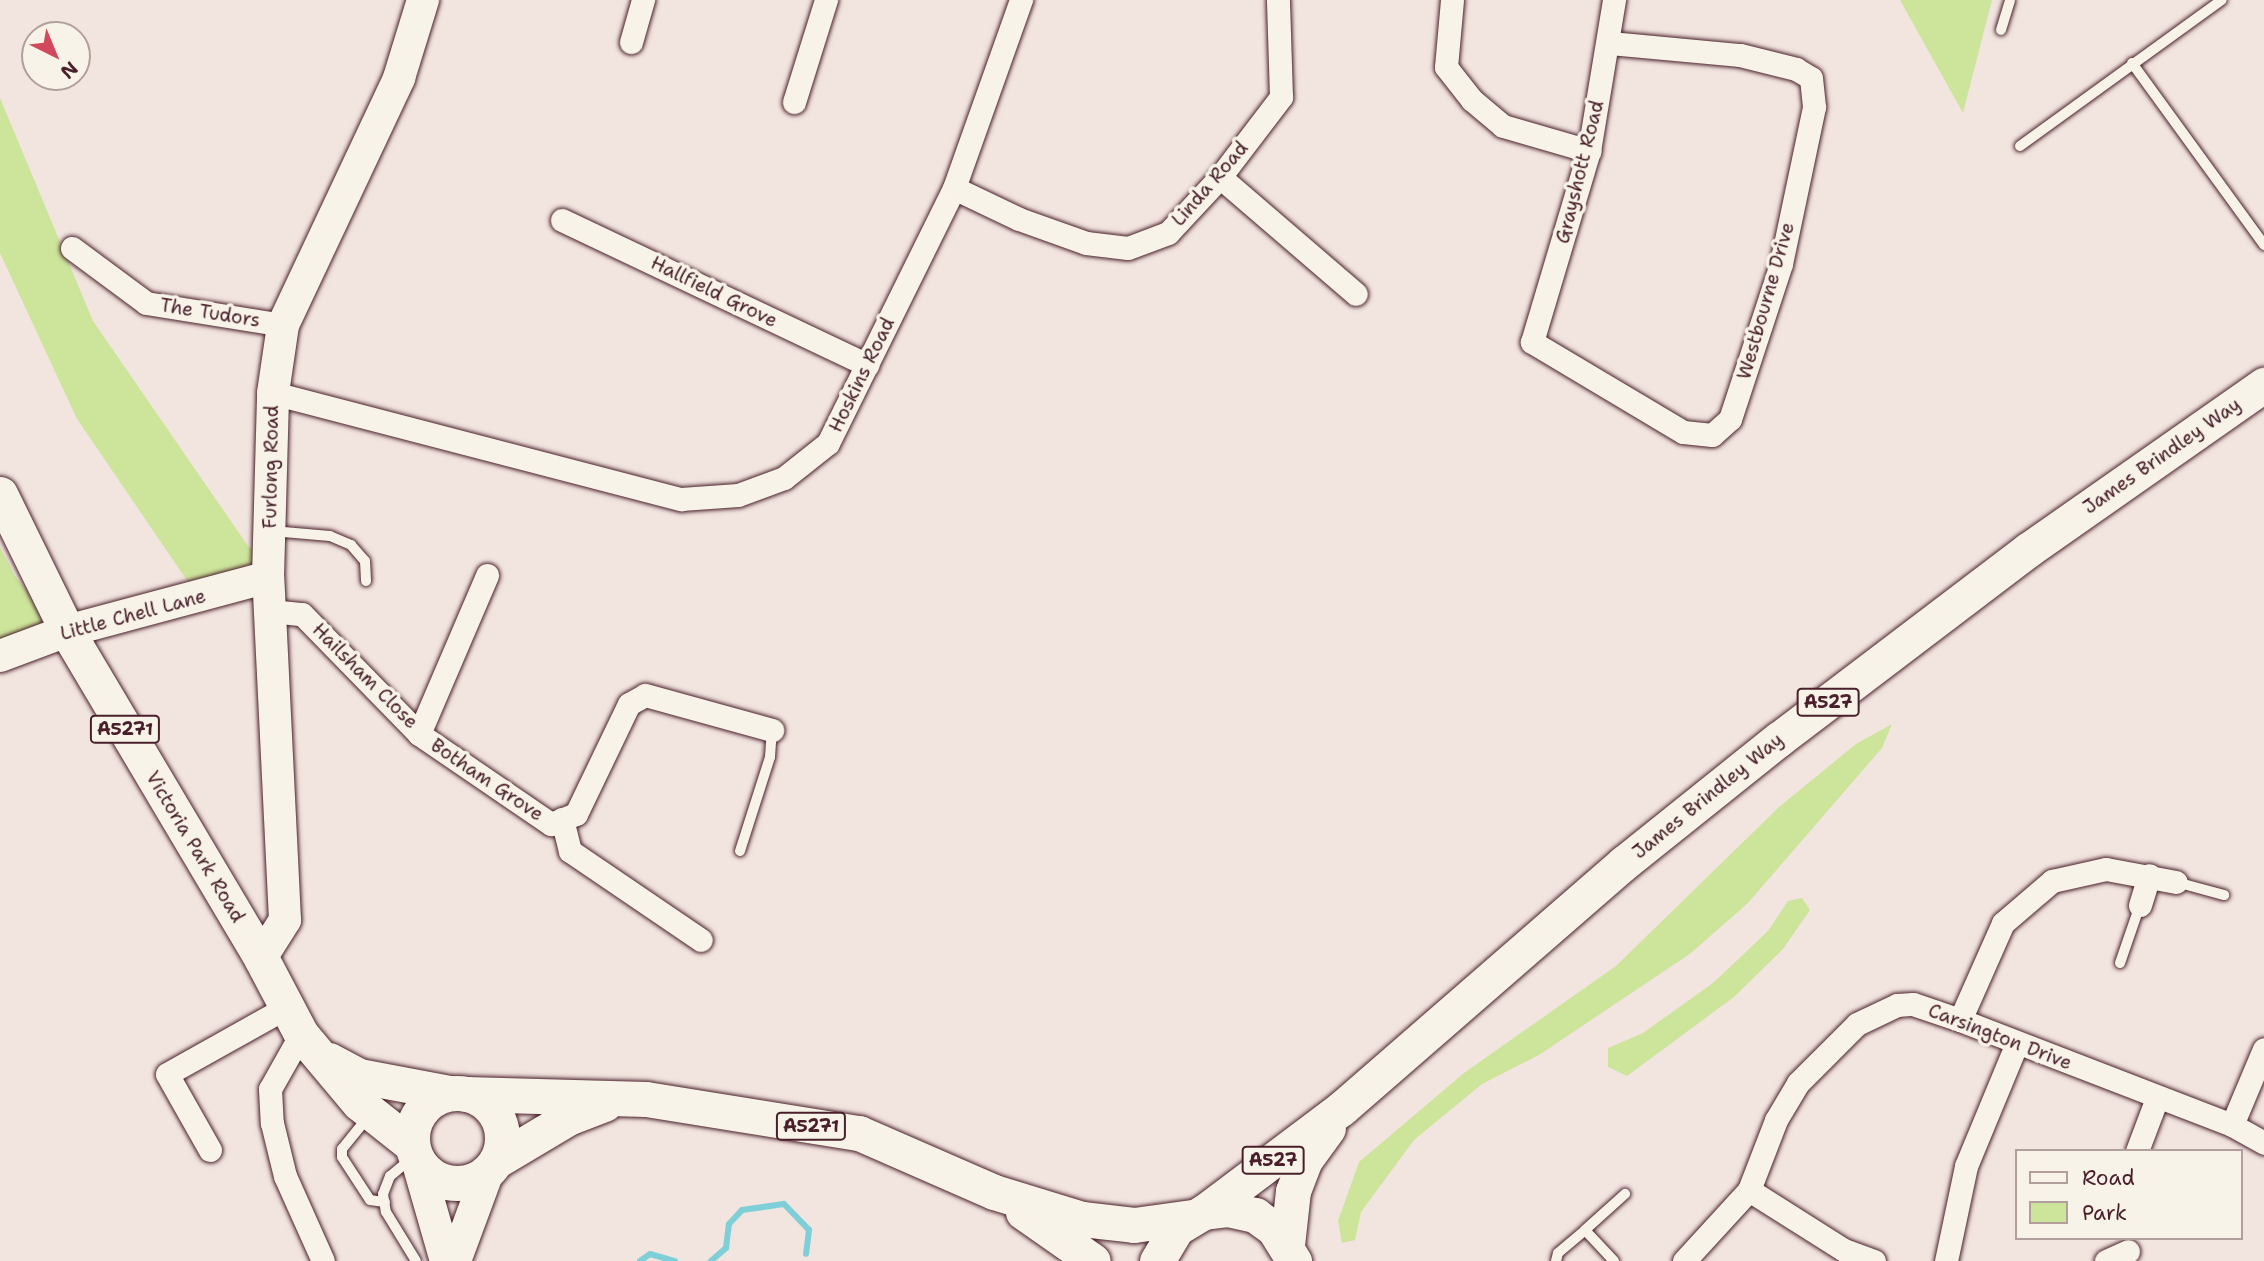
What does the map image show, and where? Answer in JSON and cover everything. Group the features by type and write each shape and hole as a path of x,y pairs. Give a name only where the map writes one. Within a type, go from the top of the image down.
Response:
{"main road":[{"name":"James Brindley Way","path":"1198,1215 1342,1108 1623,863 1779,739 2017,558 2264,385"},
{"name":"Victoria Park Road","path":"0,494 67,632 261,958 300,1031 372,1113 415,1153"},
{"name":"A5271","path":"300,1031 359,1076 458,1093 646,1099 859,1133 994,1192 1082,1219 1134,1225 1198,1215"},
{"path":"458,1093 490,1106 499,1119 503,1135 492,1166 465,1183 449,1183 436,1178 415,1153 418,1114 428,1104 458,1093"},
{"name":"A5271","path":"492,1166 568,1118 617,1099"},
{"name":"James Brindley Way","path":"1293,1256 1293,1191 1305,1160 1342,1108"},
{"name":"A5271","path":"994,1192 1093,1261"},
{"name":"A527","path":"1157,1261 1177,1228 1198,1215 1227,1209 1255,1215 1293,1256"}],"street":[{"name":"Furlong Road","path":"261,958 285,920 268,577 273,393 283,325 399,78 423,0"},
{"path":"631,42 643,0"},
{"path":"794,102 826,0"},
{"name":"Hoskins Road","path":"273,393 681,499 738,495 784,478 828,443 867,365 954,188 1021,0"},
{"name":"Linda Road","path":"954,188 1019,219 1086,243 1128,248 1168,233 1220,177 1281,97 1278,0"},
{"path":"1452,0 1446,67 1472,100 1503,125 1589,151"},
{"name":"Grayshott Road","path":"1532,342 1589,151 1610,43 1614,0"},
{"name":"Westbourne Drive","path":"1532,342 1683,432 1712,435 1730,419 1781,264 1814,107 1811,78 1796,69 1740,55 1610,43"},
{"path":"1220,177 1356,294"},
{"name":"Hallfield Grove","path":"562,219 867,365"},
{"name":"The Tudors","path":"72,248 146,303 283,325"},
{"name":"Hailsham Close","path":"271,611 302,614 419,733 487,575"},
{"name":"Little Chell Lane","path":"0,656 67,632 268,577"},
{"name":"Botham Grove","path":"419,733 551,824 576,814 629,704 645,695 772,730"},
{"path":"562,819 570,851 701,940"},
{"path":"1959,1020 2003,923 2028,898 2052,881 2106,869 2176,882"},
{"path":"2140,905 2149,875"},
{"name":"Carsington Drive","path":"1684,1261 1749,1190 1776,1120 1798,1083 1857,1024 1882,1009 1913,1004 1959,1020 2232,1125 2264,1143"},
{"path":"210,1150 167,1074 300,1031"},
{"path":"300,1031 270,1089 272,1123 285,1176 323,1261"},
{"path":"1946,1261 1966,1166 2017,1043"},
{"path":"2232,1125 2264,1049"},
{"path":"2138,1149 2157,1098"},
{"path":"415,1153 446,1261"},
{"path":"456,1261 492,1166"},
{"path":"1749,1190 1844,1250 1874,1261"},
{"path":"2106,1261 2129,1250"}],"lane":[{"path":"2001,30 2010,0"},
{"path":"2021,146 2222,0"},
{"path":"2132,63 2264,245"},
{"path":"270,531 330,536 351,545 365,561 366,581"},
{"path":"740,851 770,757 772,730"},
{"path":"2176,882 2224,895"},
{"path":"2120,962 2140,905"},
{"path":"372,1113 342,1149 342,1157 370,1200 385,1202"},
{"path":"415,1153 390,1176 385,1202 416,1261"},
{"path":"1556,1261 1625,1194"},
{"path":"1585,1230 1614,1261"}],"green space":[{"path":"1900,0 1992,0 1963,113"},
{"path":"0,98 93,321 248,546 269,565 199,598 77,419 0,253"},
{"path":"0,547 15,576 49,618 43,626 0,642"},
{"path":"1892,724 1882,748 1748,903 1691,953 1539,1055 1482,1084 1414,1140 1361,1212 1355,1240 1342,1243 1338,1221 1359,1162 1464,1073 1616,966 1779,807 1856,744"},
{"path":"1802,898 1810,910 1783,949 1734,997 1627,1076 1608,1067 1608,1048 1643,1033 1713,983 1768,931 1788,901"}],"waterway":[{"path":"711,1261 726,1248 729,1224 742,1210 784,1204 809,1230 806,1254"},
{"path":"640,1261 650,1254 675,1261"}]}
